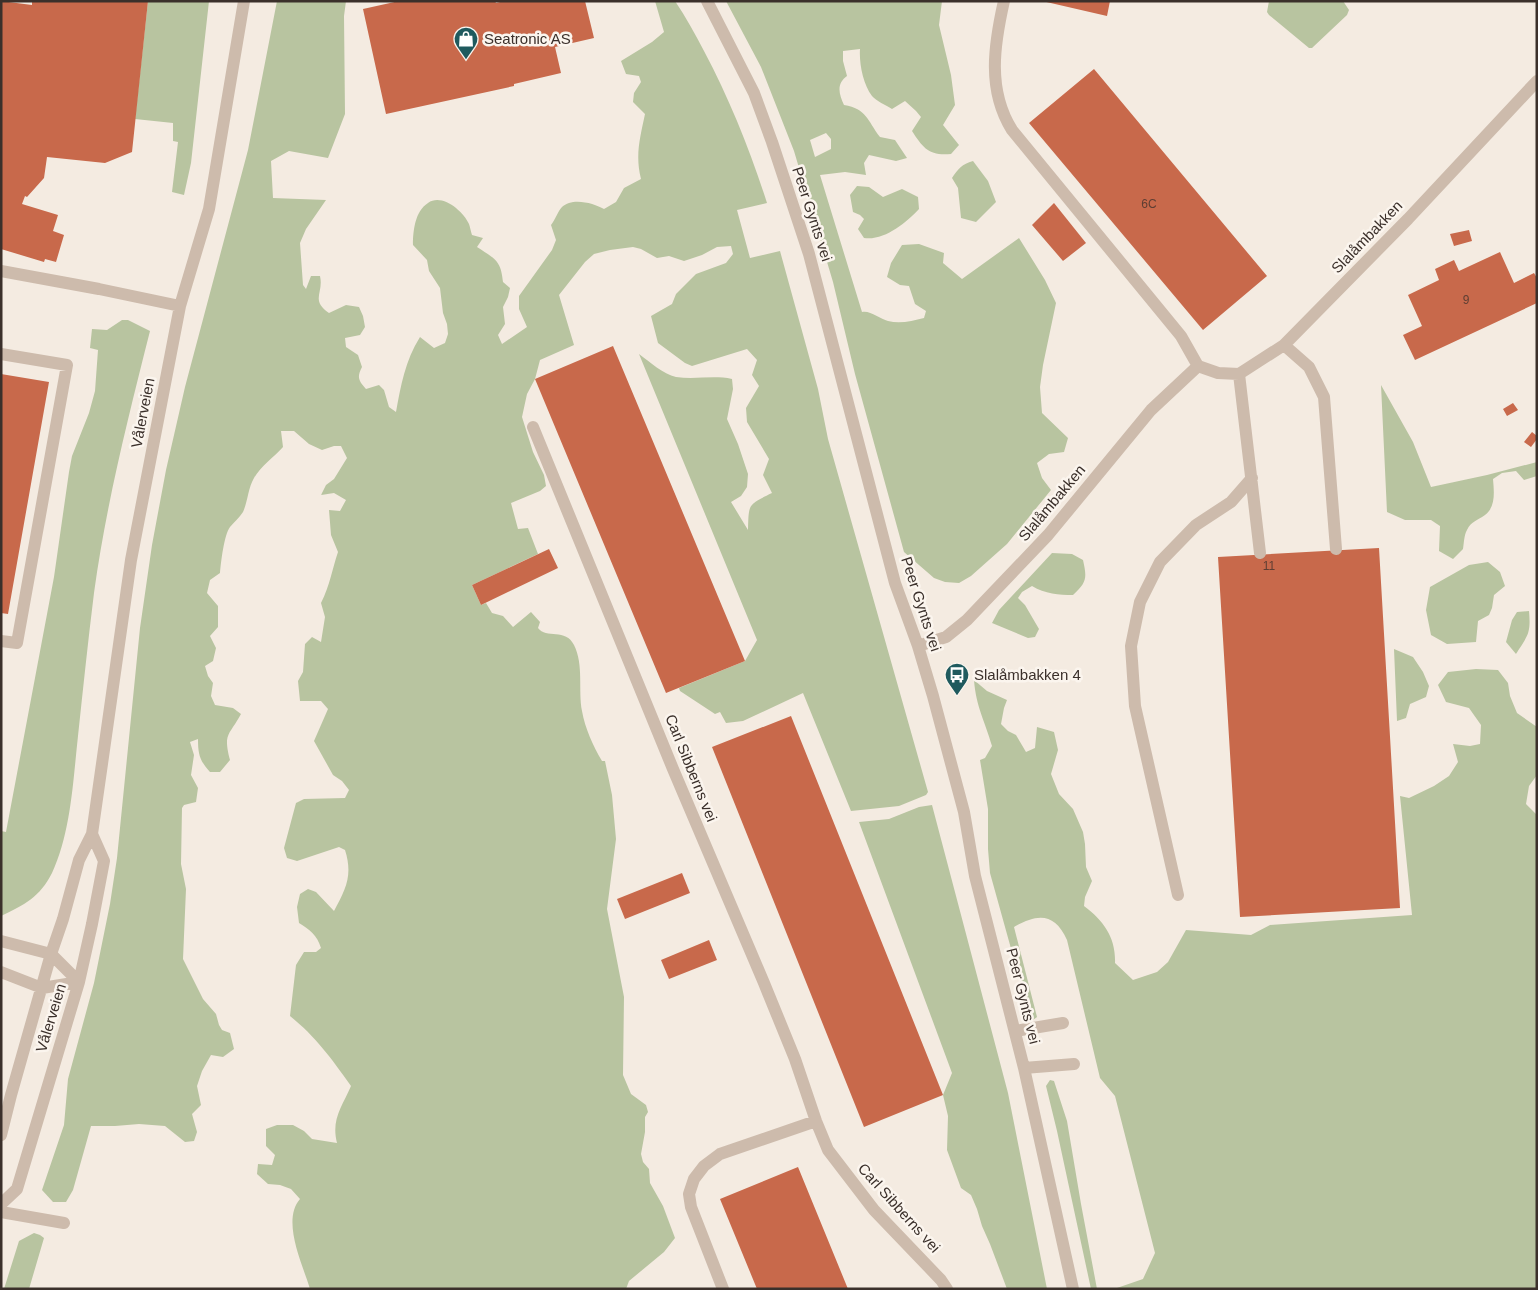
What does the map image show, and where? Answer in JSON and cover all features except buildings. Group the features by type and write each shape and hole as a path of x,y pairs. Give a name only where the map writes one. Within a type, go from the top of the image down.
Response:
{"street":[{"name":"Vålerveien","path":"1,1134 79,860 92,834 131,560 180,306 209,209 244,1"},
{"name":"Peer Gynts vei","path":"707,1 754,93 803,236 895,584 918,646 964,812 975,876 1024,1068 1073,1289"},
{"path":"1004,1 995,64 995,82 1004,117 1018,138 1181,336 1198,366 1218,373 1239,374 1260,553"},
{"name":"Slalåmbakken","path":"1239,374 1284,345 1408,219 1537,81"},
{"path":"1,271 180,306"},
{"path":"1284,345 1309,367 1324,397 1336,549"},
{"path":"1,354 67,366 18,643 1,641"},
{"name":"Slalåmbakken","path":"918,646 946,637 967,620 1048,535 1151,410 1198,366"},
{"name":"Carl Sibberns vei","path":"533,427 673,769 764,983 795,1059 828,1150 874,1210 941,1280 946,1289"},
{"path":"1178,895 1135,706 1131,646 1140,602 1160,562 1196,525 1231,502 1252,478"},
{"name":"Vålerveien","path":"1,1204 17,1189 79,982 104,861 92,834"},
{"path":"1,940 51,954 79,982"},
{"path":"1,972 42,988 79,982"},
{"path":"1015,1031 1063,1023"},
{"path":"1024,1068 1074,1064"},
{"path":"723,1289 691,1207 689,1194 694,1179 704,1166 720,1154 816,1121"},
{"path":"1,1212 64,1223"}],"green space":[{"path":"148,1 209,1 191,163 184,195 172,192 178,142 173,141 173,123 135,119"},
{"path":"277,1 346,1 344,16 345,114 328,158 289,151 271,161 273,198 326,200 306,229 300,243 303,285 306,289 311,276 320,276 319,300 323,308 329,313 346,305 359,307 365,327 360,335 345,338 346,347 358,355 362,367 359,378 363,386 366,389 379,385 384,390 389,407 396,412 407,364 420,337 434,348 445,343 448,334 440,288 429,271 427,260 413,245 414,228 420,211 434,200 446,202 457,209 466,219 472,235 483,238 477,247 499,264 503,282 510,288 503,307 505,324 498,335 502,344 527,327 519,309 519,296 552,250 556,240 551,225 562,207 571,202 577,202 589,203 604,209 616,202 624,188 641,179 638,154 645,114 633,102 634,93 641,82 639,76 626,74 621,61 652,42 664,32 655,1 675,1 694,32 731,107 754,164 767,203 737,210 750,258 780,251 818,389 828,439 928,792 926,795 899,806 851,811 803,693 743,721 726,723 720,712 715,714 680,691 679,688 745,661 757,640 639,354 661,371 676,377 732,379 733,389 727,419 748,474 747,487 741,496 731,502 748,530 751,506 772,493 763,475 769,459 747,422 746,408 759,386 752,375 757,360 747,349 692,366 658,343 651,316 672,304 676,294 696,274 726,263 733,254 731,246 717,247 702,255 684,261 669,256 657,258 641,249 633,247 594,254 585,262 559,295 574,345 540,360 535,379 527,394 522,417 533,452 544,475 546,486 540,491 511,503 518,529 528,528 538,554 472,585 481,605 486,603 492,613 503,616 513,627 531,612 540,622 538,628 546,633 566,637 574,645 579,661 581,703 585,724 602,761 605,761 612,795 616,839 607,909 624,997 623,1075 631,1094 646,1105 648,1112 645,1117 645,1132 641,1154 643,1162 649,1169 650,1183 663,1206 675,1238 664,1252 629,1281 626,1289 310,1289 293,1231 295,1208 300,1199 291,1189 280,1185 268,1184 257,1174 258,1164 272,1165 275,1155 266,1146 266,1129 277,1125 293,1125 304,1131 312,1139 337,1143 336,1120 351,1086 330,1057 290,1016 296,965 304,952 316,952 321,948 313,933 299,923 297,907 300,894 308,889 316,892 334,911 345,889 348,867 345,850 339,847 297,861 287,858 284,848 296,803 304,799 345,798 349,790 342,781 333,775 314,741 328,709 321,701 300,701 298,681 303,672 305,644 312,637 321,642 325,617 321,603 329,584 338,552 331,535 329,510 340,511 346,500 334,493 321,495 326,485 334,479 347,458 341,446 322,450 309,444 294,431 281,431 283,447 254,478 243,512 230,527 226,536 220,573 210,580 207,593 218,606 218,627 210,636 216,648 213,661 205,666 208,676 213,683 211,696 215,705 233,708 241,714 227,739 230,760 220,772 210,772 204,764 199,754 198,739 190,742 194,755 191,775 198,788 196,802 184,805 182,808 181,864 186,889 183,959 203,999 216,1014 222,1030 230,1033 234,1049 223,1057 211,1055 202,1071 197,1086 201,1105 192,1114 197,1132 194,1141 185,1142 165,1126 139,1124 91,1126 73,1190 66,1202 53,1202 42,1190 64,1125 68,1079 94,983 110,904 117,858 140,628 152,545 166,470 185,387 248,150"},
{"path":"726,1 942,1 939,25 951,75 955,105 943,125 959,145 951,154 937,154 927,150 912,131 921,117 916,111 905,101 892,109 874,98 864,80 860,61 860,49 843,51 843,61 847,76 841,82 840,89 844,105 862,112 880,137 895,140 907,158 896,161 869,155 864,163 866,175 845,172 820,175 862,312 868,312 892,322 906,322 924,318 926,311 915,304 909,286 900,285 887,277 891,263 902,245 919,244 944,253 943,263 962,279 1019,238 1045,280 1056,303 1040,387 1042,413 1068,438 1064,452 1049,454 1037,463 1042,478 1051,490 1007,544 971,576 959,583 945,582 934,578 904,552 855,374 833,282 794,151 761,67","holes":["826,133 831,139 831,149 815,157 810,140"]},
{"path":"1269,1 1343,1 1349,10 1347,15 1312,48 1309,48 1269,15 1267,12"},
{"path":"973,161 988,181 996,202 976,222 961,218 958,188 952,178 961,167"},
{"path":"857,186 869,187 883,197 902,189 918,197 919,209 908,220 887,234 879,237 864,238 858,229 864,219 853,212 850,195"},
{"path":"122,320 128,320 150,331 118,462 99,560 73,788 67,824 52,873 42,888 31,899 1,916 1,831 6,832 54,577 72,456 89,413 95,391 98,350 90,348 92,329 107,330"},
{"path":"1381,385 1413,442 1431,487 1537,462 1537,476 1524,480 1516,471 1502,473 1493,479 1494,499 1489,512 1472,523 1465,534 1463,549 1453,559 1439,551 1440,526 1431,520 1405,520 1387,512"},
{"path":"1052,553 1072,554 1083,560 1085,579 1081,587 1073,595 1052,594 1032,586 1022,592 1018,598 1025,605 1039,629 1035,637 1028,638 992,623 999,610"},
{"path":"1488,562 1500,572 1505,586 1494,595 1489,615 1478,621 1476,642 1447,644 1431,635 1426,610 1430,587 1469,565"},
{"path":"1529,611 1530,625 1528,634 1516,654 1506,642 1512,620 1517,612"},
{"path":"1394,649 1413,657 1423,672 1429,686 1426,697 1410,704 1406,718 1397,721"},
{"path":"1476,669 1498,670 1508,683 1510,696 1517,713 1537,727 1537,775 1529,786 1526,804 1537,815 1537,1289 1114,1289 1143,1279 1155,1253 1115,1096 1100,1078 1067,940 1057,925 1045,918 1031,919 1014,927 1037,1017 1033,1020 1030,1017 990,873 988,809 980,760 985,758 992,746 979,706 974,680 987,691 1007,700 1001,724 1008,731 1016,735 1026,752 1035,748 1037,727 1054,732 1058,750 1051,774 1059,794 1073,809 1083,832 1086,867 1092,881 1085,897 1084,906 1103,924 1111,938 1115,963 1133,980 1157,972 1168,962 1186,930 1251,935 1270,925 1412,915 1400,796 1409,798 1434,786 1449,776 1458,762 1453,744 1470,746 1480,744 1481,725 1469,708 1446,702 1438,685 1448,672"},
{"path":"932,805 1008,1093 1047,1289 1007,1289 971,1195 961,1188 947,1150 948,1116 943,1095 952,1073 859,822 889,819 919,807"},
{"path":"1050,1080 1054,1081 1067,1121 1097,1289 1091,1289 1046,1086"},
{"path":"34,1233 44,1238 29,1289 4,1289 19,1241"}],"place":[{"name":"Seatronic AS","path":"466,60"},
{"name":"Slalåmbakken 4","path":"957,696"}]}
